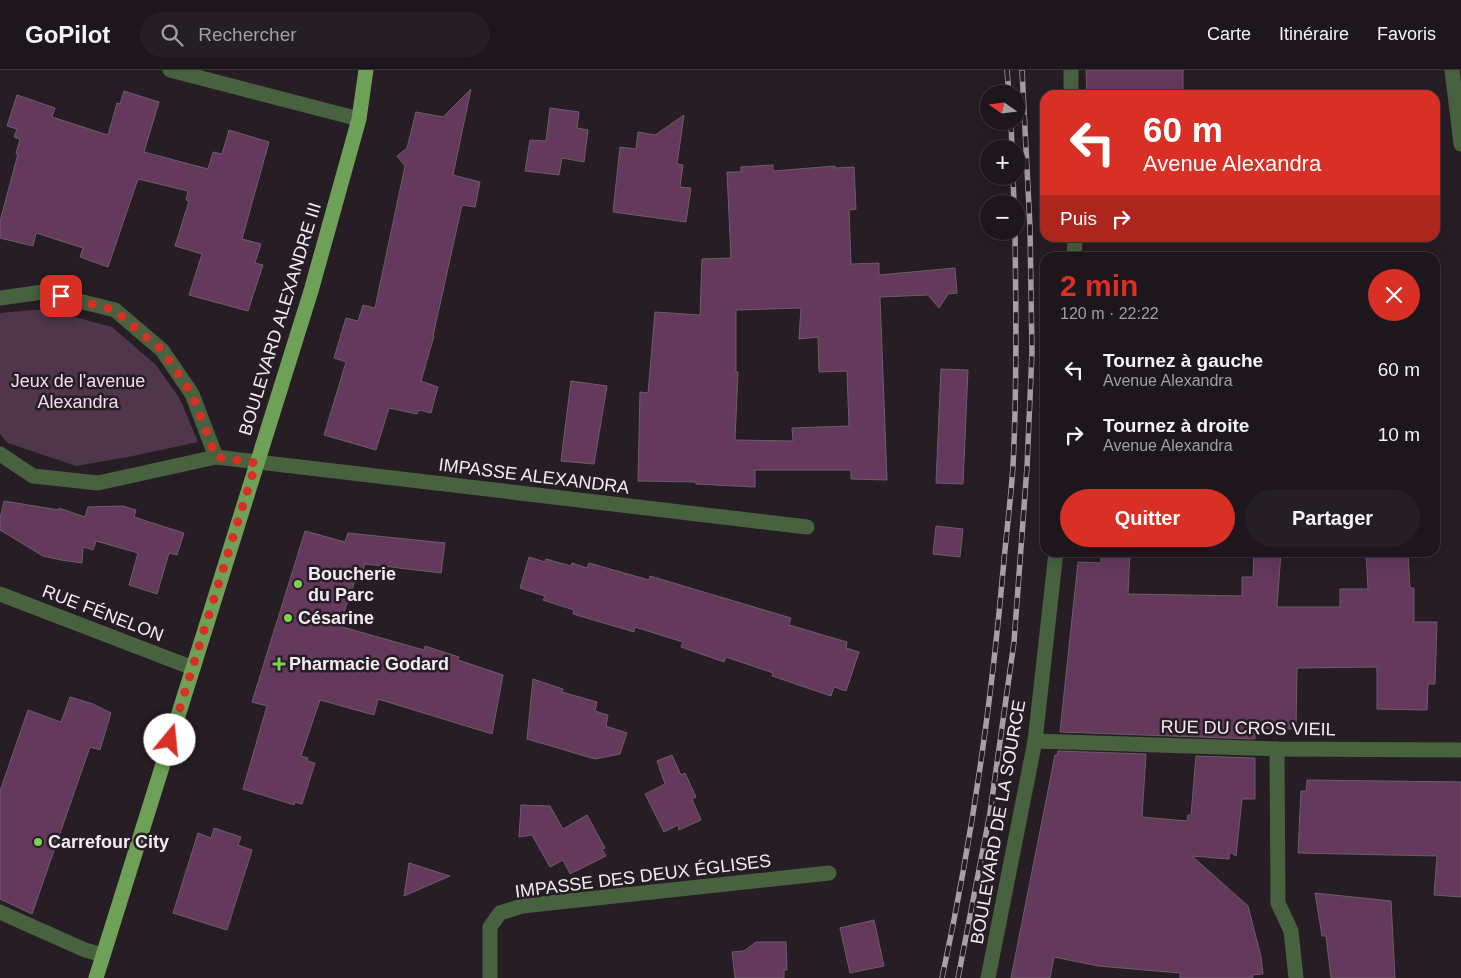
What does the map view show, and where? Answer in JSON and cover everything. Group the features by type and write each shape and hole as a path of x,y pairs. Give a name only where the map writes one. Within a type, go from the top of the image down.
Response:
{"main road":[{"name":"BOULEVARD ALEXANDRE III","path":"96,978 311,291 359,119 366,70"}],"street":[{"path":"170,70 359,119"},
{"path":"1071,70 1071,90"},
{"path":"1452,70 1461,144"},
{"path":"0,298 43,292 114,310 162,350 192,394 216,457 98,482 33,476 0,454"},
{"name":"IMPASSE ALEXANDRA","path":"216,457 807,526"},
{"name":"BOULEVARD DE LA SOURCE","path":"988,978 1035,741 1055,557"},
{"name":"RUE FÉNELON","path":"0,594 193,668"},
{"name":"RUE DU CROS VIEIL","path":"1035,741 1277,749 1461,750"},
{"path":"1277,749 1278,903 1291,931 1296,978"},
{"name":"IMPASSE DES DEUX ÉGLISES","path":"490,978 490,926 500,913 522,906 829,873"},
{"path":"0,912 85,950 104,955"}],"green space":[{"name":"Jeux de l'avenue Alexandra","path":"45,309 112,327 156,365 180,399 198,442 76,466 8,443 0,434 0,313"}],"building":[{"path":"1086,70 1183,70 1183,90 1087,90"},
{"path":"471,89 453,175 480,182 475,207 462,205 434,336 421,381 438,387 431,413 419,410 417,414 389,408 376,450 324,435 346,362 334,358 346,318 358,321 363,305 375,308 405,166 397,156 407,148 416,112 443,117"},
{"path":"124,91 159,102 144,152 208,169 213,152 222,154 229,130 269,142 242,239 261,244 255,263 263,265 248,311 189,295 202,254 175,246 189,201 186,200 188,191 138,179 108,267 80,257 83,248 36,233 33,246 0,238 0,221 18,154 16,154 20,139 14,137 17,129 7,126 17,95 55,108 52,117 108,135 117,103 120,104"},
{"path":"550,108 579,112 577,128 588,130 584,162 562,158 559,175 525,171 530,140 546,141"},
{"path":"684,115 677,164 683,165 680,187 691,188 686,222 613,212 620,147 636,149 638,132 655,135"},
{"path":"773,165 773,171 835,166 835,168 854,167 856,209 849,210 851,264 879,263 879,275 955,268 957,293 948,294 939,308 928,295 880,297 887,480 851,479 851,470 755,470 755,487 696,484 696,482 638,481 640,392 648,393 655,312 700,315 702,259 731,258 727,172 741,172 741,167","holes":["801,308 799,339 818,337 819,372 847,371 849,426 792,428 793,441 735,440 738,372 736,372 736,310"]},
{"path":"941,369 968,370 963,484 936,483"},
{"path":"571,381 607,386 594,464 561,461"},
{"path":"4,501 59,510 59,508 85,517 88,507 123,506 136,510 134,517 184,533 177,555 169,553 157,594 129,585 138,553 96,541 93,550 83,547 82,563 61,560 43,556 0,530 0,519"},
{"path":"936,526 963,529 960,557 933,554"},
{"path":"305,531 345,542 348,533 445,543 441,573 365,564 360,579 356,578 339,626 424,650 425,646 459,657 458,660 503,675 492,734 378,699 374,715 320,700 301,756 308,758 307,761 315,763 302,804 295,802 294,805 243,789 267,706 252,702"},
{"path":"529,557 545,562 546,559 571,566 572,563 587,568 589,563 649,580 650,576 791,618 789,625 847,642 846,648 859,652 846,691 834,687 831,696 772,676 773,673 726,657 724,662 681,647 683,642 635,627 634,632 573,614 574,610 543,600 545,596 520,588"},
{"path":"1101,557 1130,557 1128,594 1242,596 1242,577 1253,577 1254,557 1281,557 1277,607 1340,607 1340,589 1368,589 1366,557 1408,557 1410,588 1414,588 1414,622 1437,622 1435,684 1428,684 1427,710 1377,709 1377,667 1297,668 1296,729 1255,728 1255,739 1060,732 1078,562 1101,563"},
{"path":"533,679 563,689 562,692 597,702 595,711 608,715 606,726 627,733 620,754 595,759 527,739"},
{"path":"70,697 93,704 111,713 100,750 90,747 32,914 0,899 0,791 28,710 61,722"},
{"path":"1058,751 1146,754 1142,817 1187,821 1188,815 1191,815 1196,756 1255,758 1255,799 1242,799 1236,856 1230,852 1229,859 1192,856 1248,906 1261,957 1263,974 1252,975 1253,978 1180,978 1180,973 1098,966 1054,957 1050,978 1011,978 1055,755 1057,755"},
{"path":"672,755 681,775 685,773 696,797 692,799 701,820 679,830 678,825 664,832 645,794 665,784 657,761"},
{"path":"1307,780 1461,782 1461,897 1434,895 1437,856 1298,853 1301,791 1306,791"},
{"path":"521,805 550,806 563,829 587,815 605,848 602,849 606,856 570,874 563,860 550,867 532,835 519,837"},
{"path":"214,828 241,837 238,845 252,850 227,930 173,913 198,833 211,838"},
{"path":"409,863 450,876 404,896"},
{"path":"1315,893 1391,901 1395,978 1331,978 1326,936 1322,936"},
{"path":"874,920 884,966 850,973 840,928"},
{"path":"756,942 786,942 787,970 784,970 784,978 735,978 732,952 744,951"}],"railway":[{"path":"1007,70 1008,85"},
{"path":"958,978 990,813 1014,642 1027,467 1032,352 1030,227 1022,70"},
{"path":"1011,130 1012,140"},
{"path":"1013,185 1014,195"},
{"path":"942,978 963,874 980,770 1010,501 1015,407 1015,240"}],"place":[{"name":"Boucherie du Parc","path":"298,584"},
{"name":"Césarine","path":"288,618"},
{"name":"Pharmacie Godard","path":"279,664"},
{"name":"Carrefour City","path":"38,842"}],"route":[{"path":"61,296 114,310 162,350 192,394 216,457 256,463 170,740"}]}
